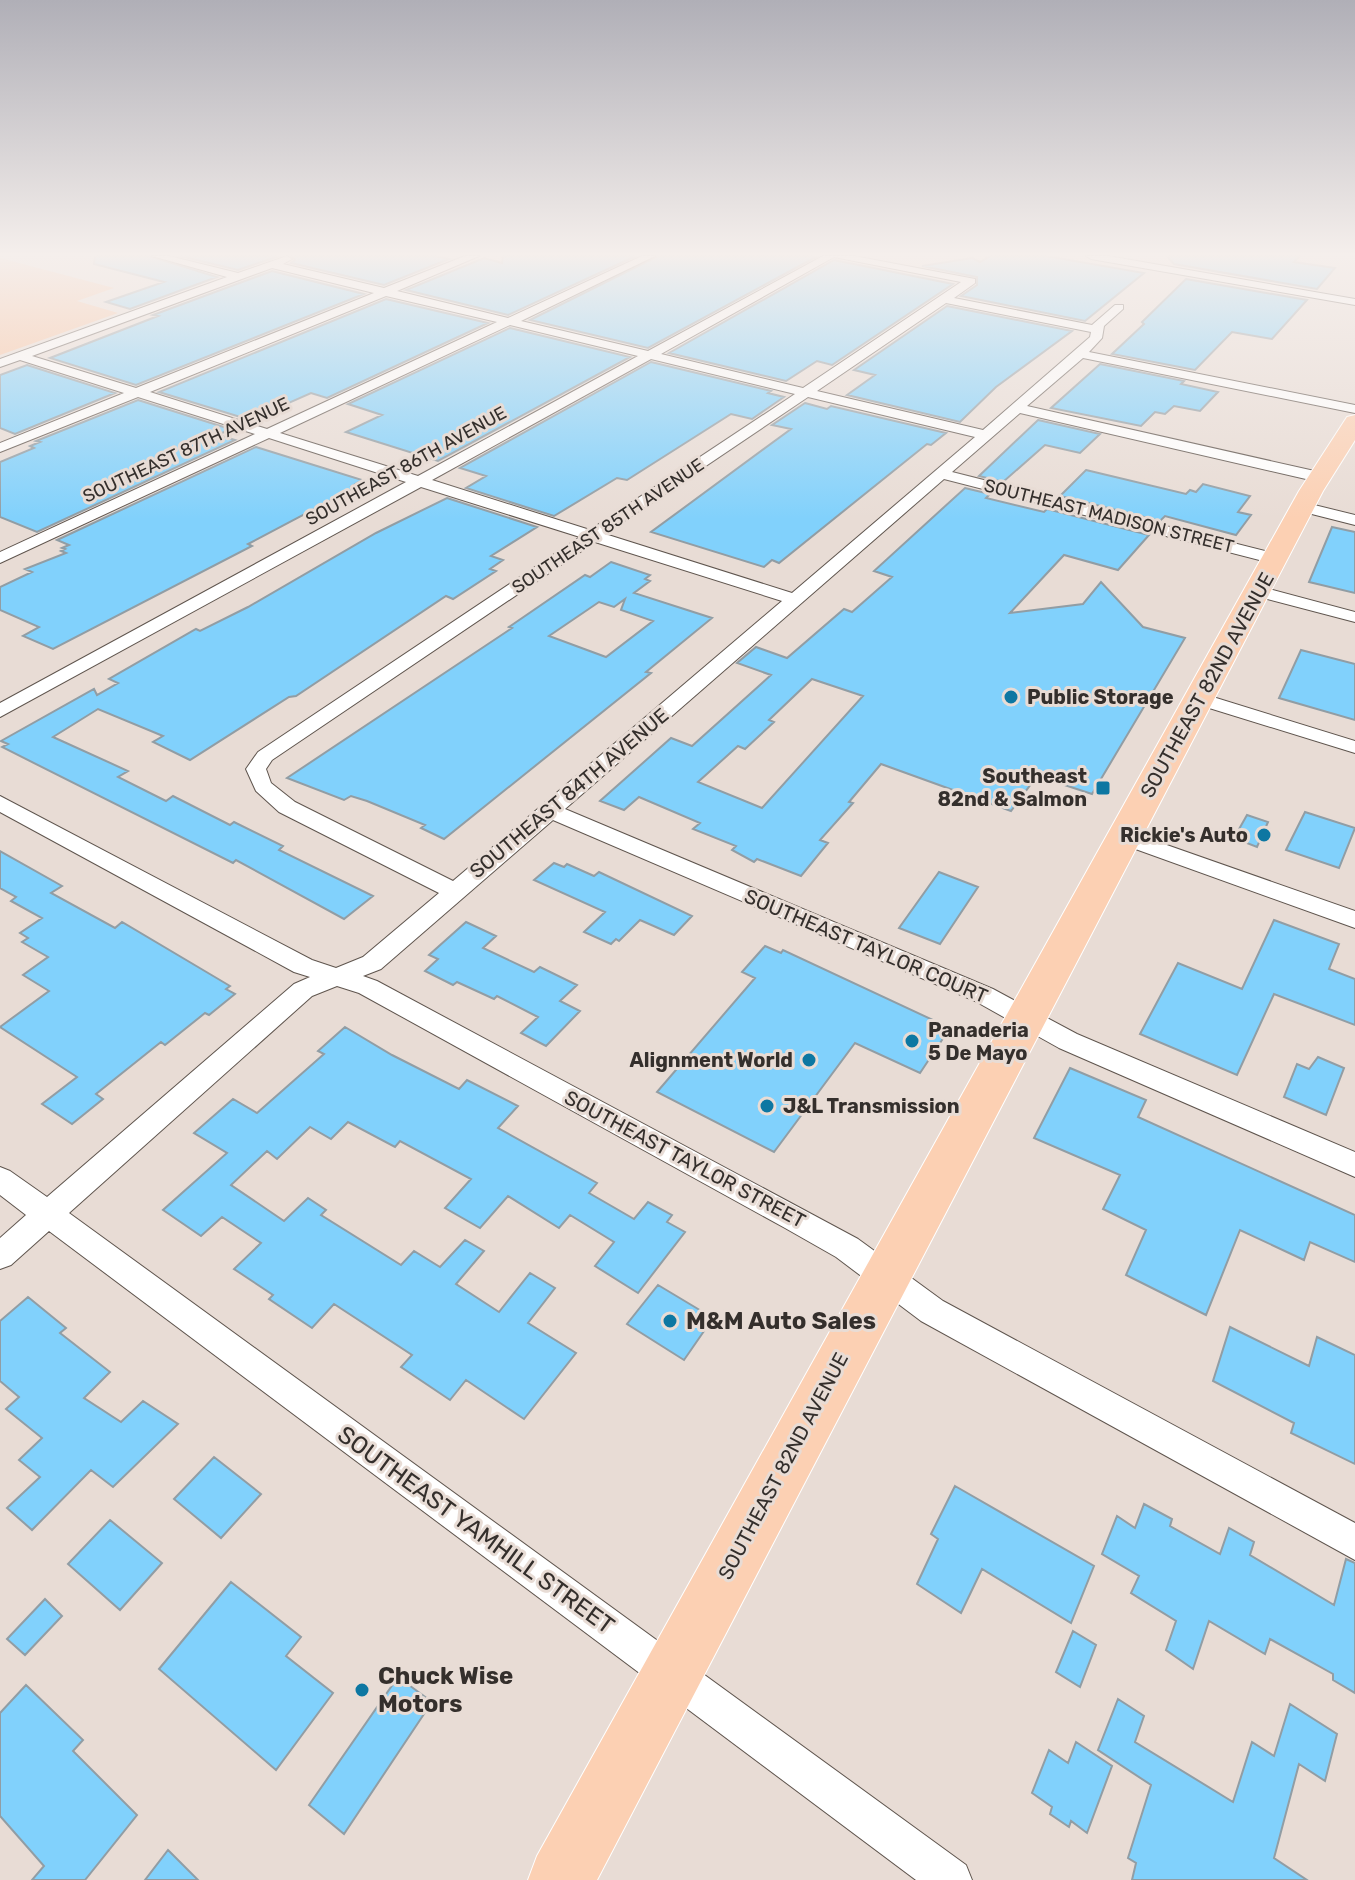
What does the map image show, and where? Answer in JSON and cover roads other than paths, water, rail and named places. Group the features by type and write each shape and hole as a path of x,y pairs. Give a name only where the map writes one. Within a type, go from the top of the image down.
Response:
{"main road":[{"name":"SOUTHEAST 82ND AVENUE","path":"561,1880 1302,507 1353,424"}],"street":[{"path":"0,363 55,344"},
{"path":"0,448 257,344"},
{"name":"SOUTHEAST 87TH AVENUE","path":"0,558 461,344"},
{"path":"609,344 985,435"},
{"name":"SOUTHEAST 86TH AVENUE","path":"0,711 670,344"},
{"name":"SOUTHEAST 85TH AVENUE","path":"455,891 287,807 266,792 256,769 265,756 878,344"},
{"name":"SOUTHEAST 84TH AVENUE","path":"0,1256 303,990 372,963 797,600 1090,344"},
{"path":"1080,354 1353,424"},
{"path":"21,356 797,600"},
{"path":"1016,408 1319,477"},
{"name":"SOUTHEAST MADISON STREET","path":"942,474 1275,559"},
{"path":"1302,507 1355,520"},
{"path":"1258,591 1355,617"},
{"path":"1200,699 1355,747"},
{"name":"SOUTHEAST TAYLOR STREET","path":"0,803 303,966 368,987 795,1219 847,1248 932,1311 1355,1542"},
{"name":"SOUTHEAST TAYLOR COURT","path":"549,810 984,995 1068,1041 1355,1165"},
{"path":"1124,837 1355,920"},
{"name":"SOUTHEAST YAMHILL STREET","path":"0,1179 951,1880"}],"place":[{"name":"Public Storage","path":"1011,697"},
{"name":"Southeast 82nd & Salmon","path":"1103,788"},
{"name":"Rickie's Auto","path":"1264,835"},
{"name":"Panaderia 5 De Mayo","path":"912,1041"},
{"name":"Alignment World","path":"809,1060"},
{"name":"J&L Transmission","path":"767,1106"},
{"name":"M&M Auto Sales","path":"670,1321"},
{"name":"Chuck Wise Motors","path":"362,1690"}]}
